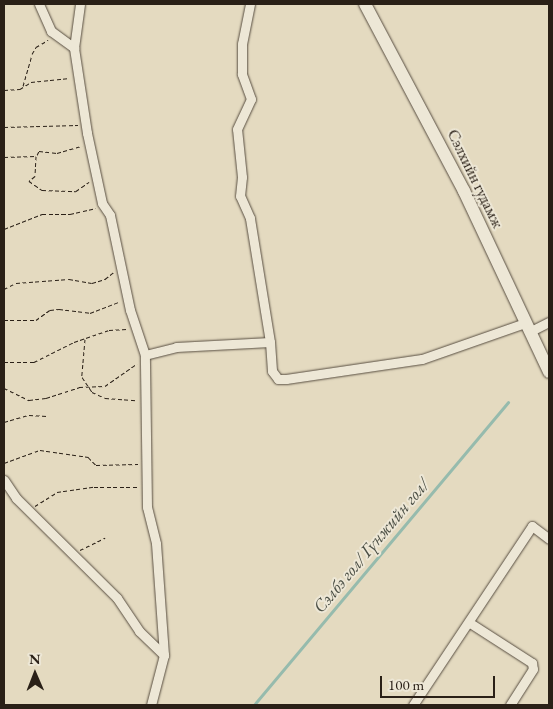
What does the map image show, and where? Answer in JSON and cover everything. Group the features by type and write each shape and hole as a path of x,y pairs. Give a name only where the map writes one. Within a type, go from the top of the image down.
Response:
{"main road":[{"name":"Сэлхийн гудамж","path":"365,4 464,191 549,372"}],"street":[{"path":"39,4 47,24 59,37 74,48"},
{"path":"80,4 74,48 80,76 86,125 102,203 110,215 128,299 145,359 147,507 156,543 164,655 151,705"},
{"path":"250,4 242,34 242,74 251,99 237,129 242,177 240,196 250,218 270,342 272,371 278,379 422,359 549,322"},
{"path":"145,359 176,348 270,342"},
{"path":"4,480 29,511 70,554 117,598 139,632 164,655"},
{"path":"413,705 470,623 532,526 549,539"},
{"path":"470,623 532,663 533,669 510,705"}],"path":[{"path":"22,87 28,61 36,47 59,37"},
{"path":"4,90 22,87 31,82 80,76"},
{"path":"4,127 86,125"},
{"path":"90,143 57,153 39,151 36,156 35,176 29,181 42,190 76,191 97,178"},
{"path":"4,157 36,156"},
{"path":"4,229 42,214 70,214 92,210 102,203"},
{"path":"4,288 16,283 69,279 92,283 122,268"},
{"path":"4,320 36,320 50,310 59,309 90,312 128,299"},
{"path":"4,362 34,362 85,338 118,328 126,330 135,321"},
{"path":"85,338 82,378 89,387 105,398 147,400"},
{"path":"4,388 29,400 89,387 105,386 120,379 131,366 145,359"},
{"path":"4,422 28,415 48,416"},
{"path":"4,463 40,450 88,457 96,465 146,462"},
{"path":"29,511 57,492 146,485"},
{"path":"70,554 105,538"}],"waterway":[{"name":"Сэлбэ гол/ Гүнжийн гол/","path":"254,705 508,402"}]}
